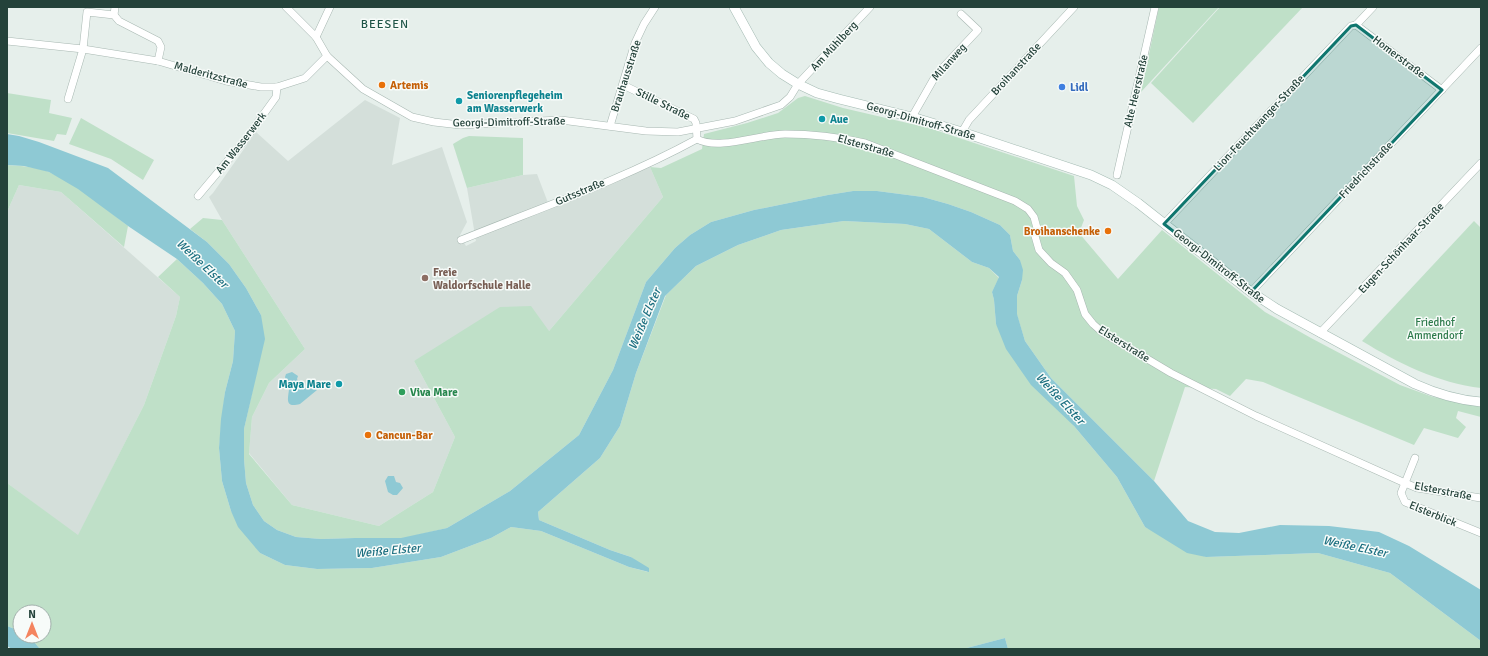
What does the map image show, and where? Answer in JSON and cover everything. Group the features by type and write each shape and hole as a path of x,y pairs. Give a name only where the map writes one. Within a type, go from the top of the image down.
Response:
{"street":[{"path":"114,15 115,7"},
{"name":"Georgi-Dimitroff-Straße","path":"286,7 316,37 327,56 363,89 412,117 434,122 460,125 561,120 646,131 678,132 735,121 781,105 790,97 798,84 839,99 912,117 962,132 1091,175 1124,192 1251,292 1277,309 1434,393 1451,398 1481,402"},
{"path":"316,37 330,7"},
{"name":"Brauhausstraße","path":"610,126 635,43 644,24 655,7"},
{"path":"734,7 756,47 782,74 798,84"},
{"name":"Am Mühlberg","path":"798,84 870,7"},
{"name":"Broihanstraße","path":"962,132 969,120 1074,7"},
{"name":"Alte Heerstraße","path":"1117,175 1155,7"},
{"name":"Lion-Feuchtwanger-Straße","path":"1164,224 1351,26 1356,25 1373,7"},
{"path":"68,99 83,49 87,12 114,15 119,21 158,42 161,48 158,61"},
{"name":"Milanweg","path":"912,117 936,76 978,30 961,14"},
{"name":"Homerstraße","path":"1356,25 1442,90"},
{"name":"Malderitzstraße","path":"7,41 83,49 158,61 239,84 261,87 277,87 305,78 327,56"},
{"name":"Friedrichstraße","path":"1251,292 1481,48"},
{"name":"Stille Straße","path":"623,85 691,116 696,123 697,129"},
{"name":"Am Wasserwerk","path":"198,196 245,140 276,97 277,87"},
{"path":"697,129 697,139"},
{"name":"Elsterstraße","path":"697,139 703,142 728,143 756,136 783,134 815,134 841,138 865,143 1015,201 1028,209 1034,217 1037,228 1035,236 1039,250 1051,263 1065,273 1077,290 1085,314 1102,332 1171,372 1256,416 1405,483 1417,488 1481,498"},
{"name":"Gutsstraße","path":"461,240 577,194 697,139"},
{"name":"Eugen-Schönhaar-Straße","path":"1320,333 1481,163"},
{"name":"Elsterstraße","path":"1405,483 1415,458"},
{"name":"Elsterblick","path":"1405,483 1401,493 1405,502 1481,533"}],"highlighted area":[{"path":"1356,25 1442,90 1251,292 1164,224 1351,26"}],"shaded area":[{"path":"365,100 400,118 392,165 442,147 467,222 460,235 466,246 476,241 467,188 523,175 537,174 550,208 650,167 663,197 549,331 414,361 455,437 433,492 379,526 292,505 249,453 252,417 269,383 305,349 222,220 209,197 256,132 288,161"},
{"path":"19,185 61,192 180,297 176,316 144,405 78,536 7,483 7,212"}],"green space":[{"path":"1159,7 1219,7 1141,92"},
{"path":"1220,7 1303,7 1193,123 1151,83"},
{"path":"7,93 51,100 49,113 72,118 66,135 57,134 54,141 7,133"},
{"path":"805,96 843,108 929,128 1074,176 1077,206 1084,220 1079,233 1118,279 1162,230 1265,312 1400,385 1433,397 1481,405 1481,417 1458,411 1456,418 1466,427 1458,438 1424,428 1414,445 1263,382 1246,379 1230,396 1216,389 1185,387 1154,481 1051,378 1025,341 1017,315 1017,296 1022,280 1020,260 1013,251 1010,235 1000,225 971,212 923,197 877,191 853,191 754,210 711,222 690,235 675,248 646,282 613,370 579,435 510,491 447,528 401,539 321,539 296,537 277,530 264,521 253,505 246,483 244,459 244,429 252,393 261,315 246,288 229,264 207,242 190,229 203,218 222,220 305,349 269,383 252,417 249,454 292,505 379,526 433,492 455,437 414,361 500,307 531,306 549,331 663,197 650,167 661,168 702,149 704,134 778,113 798,98"},
{"path":"81,118 154,160 143,180 111,159 69,144"},
{"path":"469,136 523,138 523,175 467,188 453,144"},
{"path":"7,165 29,167 49,172 70,183 100,204 128,226 124,247 61,192 19,185 7,212"},
{"path":"844,221 905,224 929,229 972,262 989,268 999,278 992,292 996,324 1074,426 1117,477 1145,527 1206,557 1318,553 1390,573 1481,641 1481,649 1008,649 1005,638 963,649 40,649 36,644 52,644 52,604 12,604 12,628 7,626 7,483 78,535 144,405 176,316 180,297 158,277 177,259 203,283 222,304 235,331 233,361 225,392 219,448 222,481 231,511 260,553 285,565 317,569 372,568 441,557 491,538 511,527 541,531 629,567 648,572 631,557 610,550 539,520 538,512 600,458 620,426 636,373 666,295 696,266 738,245 781,230"},
{"name":"Friedhof Ammendorf","path":"1474,221 1481,228 1481,388 1449,382 1434,377 1390,357 1362,341"}],"water":[{"name":"Weiße Elster","path":"7,134 39,142 108,168 207,242 229,264 246,288 261,315 265,339 244,429 246,483 253,505 264,521 277,530 296,537 321,539 401,538 447,528 510,491 579,435 613,370 646,282 675,248 690,235 711,222 754,210 853,191 877,191 923,197 948,204 1000,225 1010,235 1013,251 1020,260 1023,270 1022,280 1017,296 1017,314 1025,341 1051,378 1154,481 1188,521 1215,532 1239,533 1280,525 1329,526 1379,532 1409,546 1481,590 1481,641 1390,573 1318,553 1206,557 1187,553 1145,527 1117,477 1074,426 1031,385 1006,349 996,324 992,292 999,277 989,268 972,262 929,229 905,224 844,221 781,230 738,245 696,266 665,296 636,373 620,426 600,458 538,512 539,520 610,550 631,557 649,568 649,572 629,567 541,531 511,527 491,538 441,557 372,568 317,569 285,565 260,553 238,527 231,511 222,481 219,448 221,419 225,392 233,361 235,331 222,304 203,283 177,259 128,226 78,189 49,172 24,166 7,165"},
{"path":"292,372 298,376 297,379 303,387 317,390 300,404 295,405 291,405 288,401 289,388 287,388 285,384 287,383 285,377 286,374"},
{"path":"388,476 394,476 396,482 400,483 403,488 397,495 393,495 388,492 385,481"},
{"path":"7,626 12,628 12,644 36,644 40,649 12,649 7,646"},
{"path":"1005,638 1008,649 963,649"}],"place":[{"name":"Artemis","path":"382,85"},
{"name":"Lidl","path":"1062,87"},
{"name":"Seniorenpflegeheim am Wasserwerk","path":"459,101"},
{"name":"Aue","path":"822,119"},
{"name":"Broihanschenke","path":"1108,231"},
{"name":"Freie Waldorfschule Halle","path":"425,278"},
{"name":"Maya Mare","path":"339,384"},
{"name":"Viva Mare","path":"402,392"},
{"name":"Cancun-Bar","path":"368,435"}],"district":[{"name":"BEESEN","path":"385,24"}]}
